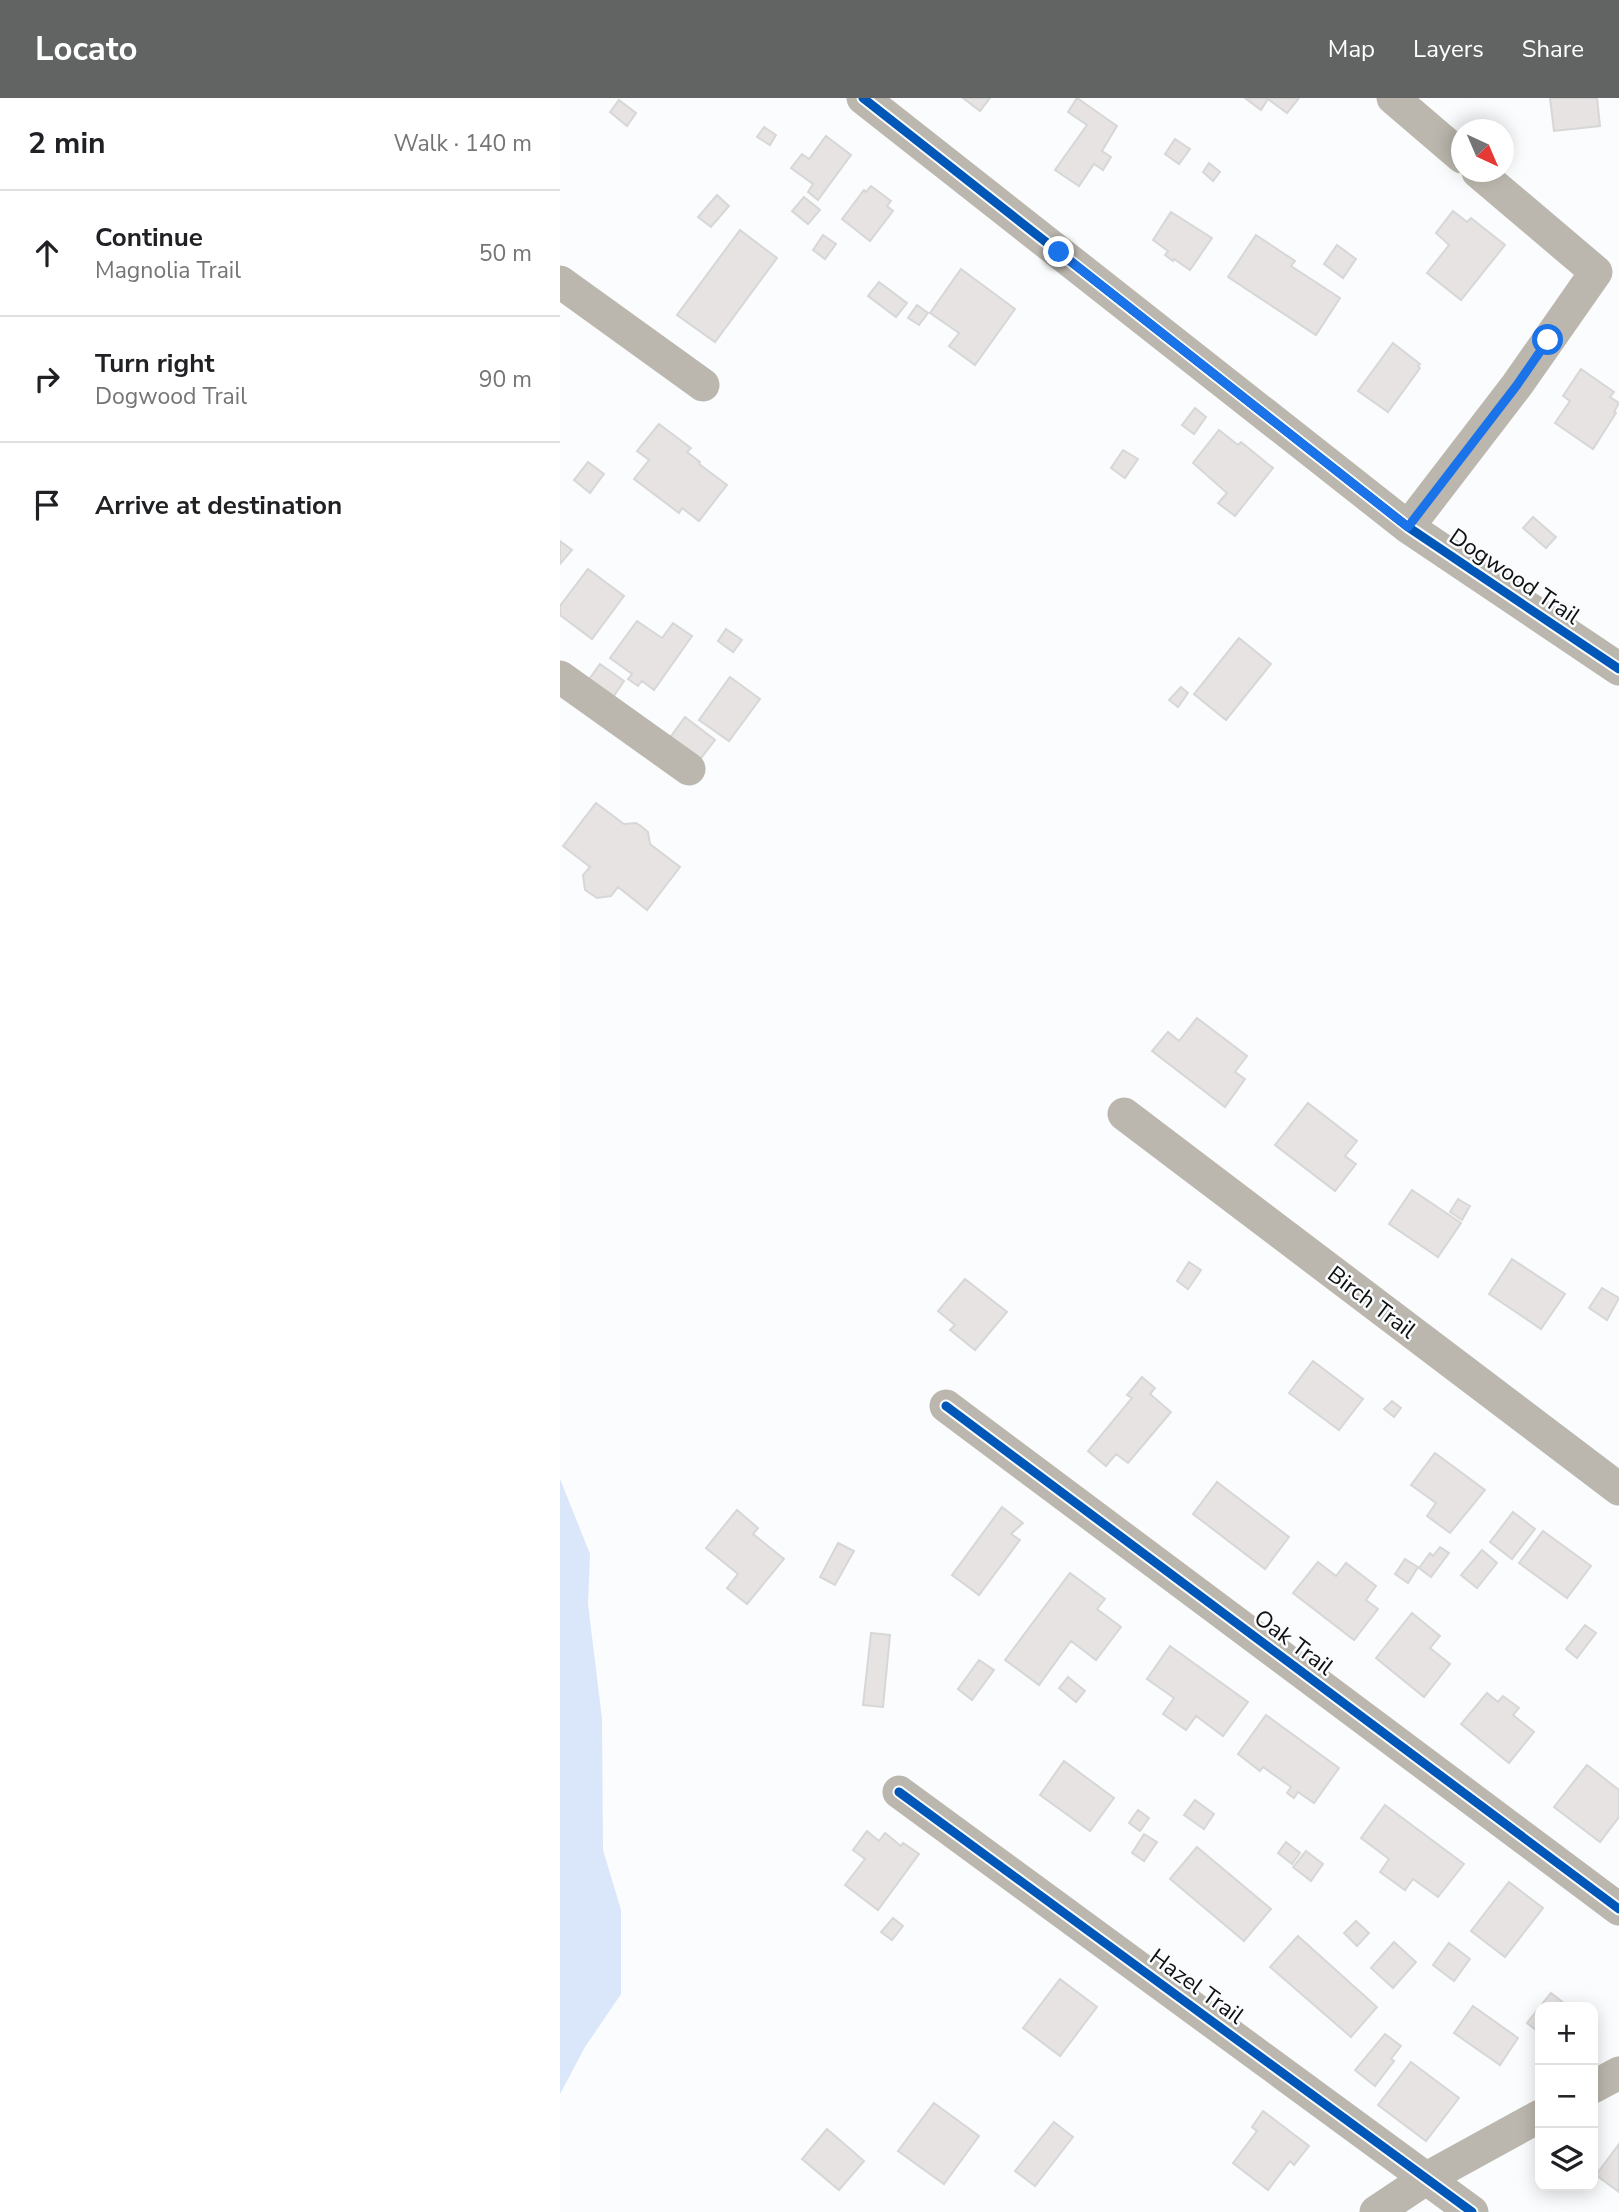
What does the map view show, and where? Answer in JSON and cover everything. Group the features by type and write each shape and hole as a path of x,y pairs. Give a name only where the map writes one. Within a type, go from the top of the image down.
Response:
{"street":[{"name":"Dogwood Trail","path":"863,98 1408,527 1619,669"},
{"path":"1393,98 1451,148"},
{"path":"1408,527 1517,385 1596,272 1490,182"},
{"path":"560,282 703,385"},
{"path":"560,677 689,768"},
{"name":"Birch Trail","path":"1124,1114 1619,1489"},
{"name":"Oak Trail","path":"946,1406 1619,1909"},
{"name":"Hazel Trail","path":"899,1792 1472,2212"},
{"path":"1598,2084 1619,2073"},
{"path":"1376,2212 1427,2178 1535,2119"}],"water":[{"path":"560,1479 590,1554 588,1604 602,1719 603,1850 621,1910 621,1994 585,2047 560,2094"}],"building":[{"path":"963,98 990,98 980,111"},
{"path":"1077,98 1117,126 1102,151 1111,157 1103,170 1094,164 1079,186 1055,170 1087,125 1068,112"},
{"path":"1245,98 1299,98 1287,113 1268,99 1261,110"},
{"path":"1550,98 1597,98 1600,126 1554,131"},
{"path":"619,100 636,113 627,126 610,112"},
{"path":"764,127 776,135 770,145 757,137"},
{"path":"826,136 851,155 818,200 808,192 813,184 791,168 802,154 809,159"},
{"path":"1175,139 1190,149 1179,164 1165,154"},
{"path":"1209,163 1220,172 1213,181 1203,172"},
{"path":"871,186 891,201 887,206 893,211 870,241 842,219 864,190 866,192"},
{"path":"717,195 729,206 711,227 698,217"},
{"path":"804,197 820,210 808,224 792,211"},
{"path":"1453,211 1467,222 1471,218 1505,245 1461,300 1427,273 1449,245 1436,233"},
{"path":"1171,212 1212,238 1190,270 1165,255 1168,251 1153,240"},
{"path":"740,230 777,258 715,342 677,315"},
{"path":"823,235 836,244 825,259 813,250"},
{"path":"1256,235 1295,261 1291,266 1340,298 1316,335 1228,277"},
{"path":"1337,245 1356,259 1343,278 1324,264"},
{"path":"961,269 1015,309 975,365 949,346 959,333 930,313"},
{"path":"879,282 907,303 896,317 868,296"},
{"path":"917,305 928,313 919,325 908,318"},
{"path":"1393,343 1420,364 1420,368 1388,412 1358,391"},
{"path":"1581,369 1614,392 1610,397 1619,403 1614,412 1616,413 1593,449 1555,423 1570,401 1563,396"},
{"path":"1195,408 1206,417 1194,434 1182,425"},
{"path":"659,424 691,448 687,452 727,485 699,521 682,508 679,513 634,479 649,460 637,451"},
{"path":"1219,430 1238,445 1241,442 1273,468 1235,516 1218,503 1227,493 1193,463"},
{"path":"1123,450 1138,459 1125,478 1111,468"},
{"path":"588,462 604,474 590,493 574,480"},
{"path":"1533,517 1556,537 1546,548 1523,528"},
{"path":"560,541 572,550 560,564"},
{"path":"588,569 624,596 592,639 560,615 560,606"},
{"path":"637,621 662,638 673,623 692,636 654,690 642,681 638,686 628,679 632,674 610,658"},
{"path":"726,629 742,640 733,652 718,641"},
{"path":"1239,638 1271,664 1226,720 1194,694"},
{"path":"600,664 624,681 607,706 582,689"},
{"path":"730,677 760,699 729,741 699,720"},
{"path":"1181,687 1188,693 1178,707 1169,700"},
{"path":"685,717 715,740 695,766 666,743"},
{"path":"596,803 624,824 636,823 641,826 648,832 650,844 680,867 647,910 618,887 611,896 597,898 585,890 583,875 590,867 563,846"},
{"path":"1197,1018 1247,1056 1235,1072 1245,1079 1225,1107 1152,1051 1168,1032 1179,1041"},
{"path":"1308,1103 1357,1141 1345,1156 1356,1164 1335,1191 1275,1145"},
{"path":"1412,1190 1461,1223 1438,1257 1389,1224"},
{"path":"1458,1199 1470,1206 1462,1220 1450,1212"},
{"path":"1512,1259 1565,1294 1541,1329 1489,1294"},
{"path":"1189,1262 1201,1270 1188,1289 1177,1281"},
{"path":"965,1279 1007,1312 975,1350 950,1330 955,1325 938,1311"},
{"path":"1602,1288 1619,1298 1607,1320 1589,1308"},
{"path":"1313,1361 1363,1399 1339,1430 1289,1393"},
{"path":"1142,1377 1155,1388 1150,1394 1171,1412 1128,1463 1116,1454 1106,1466 1088,1451 1132,1398 1127,1395"},
{"path":"1392,1401 1401,1408 1394,1417 1384,1409"},
{"path":"1435,1453 1485,1490 1450,1533 1427,1516 1436,1503 1411,1485"},
{"path":"1217,1482 1289,1537 1265,1569 1193,1514"},
{"path":"1002,1507 1023,1523 1011,1534 1020,1540 979,1595 952,1575"},
{"path":"737,1510 758,1528 753,1534 784,1559 747,1604 727,1588 738,1574 706,1548"},
{"path":"1513,1512 1535,1529 1512,1559 1490,1542"},
{"path":"1543,1531 1591,1566 1567,1598 1519,1563"},
{"path":"838,1543 854,1551 835,1585 820,1577"},
{"path":"1440,1547 1449,1553 1431,1577 1419,1568 1430,1553 1433,1556"},
{"path":"1482,1550 1497,1563 1477,1588 1461,1575"},
{"path":"1405,1559 1418,1567 1408,1583 1395,1574"},
{"path":"1318,1562 1336,1576 1346,1563 1376,1586 1366,1600 1378,1609 1354,1640 1293,1593"},
{"path":"1070,1573 1105,1599 1097,1609 1121,1627 1096,1660 1071,1641 1039,1685 1005,1660"},
{"path":"1412,1613 1440,1636 1430,1648 1450,1664 1424,1697 1376,1658"},
{"path":"1585,1625 1596,1633 1577,1658 1566,1649"},
{"path":"871,1633 890,1635 883,1707 863,1705"},
{"path":"1170,1646 1248,1702 1223,1736 1196,1716 1186,1730 1163,1714 1174,1698 1147,1679"},
{"path":"979,1660 994,1670 972,1700 958,1689"},
{"path":"1068,1677 1085,1691 1076,1702 1059,1688"},
{"path":"1487,1693 1498,1702 1503,1696 1519,1708 1513,1715 1534,1732 1509,1763 1461,1724"},
{"path":"1266,1715 1339,1768 1314,1803 1298,1792 1294,1798 1287,1793 1291,1787 1263,1767 1260,1771 1238,1754"},
{"path":"1064,1761 1114,1798 1090,1831 1040,1795"},
{"path":"1587,1765 1619,1790 1619,1817 1600,1842 1554,1807"},
{"path":"1195,1800 1214,1814 1204,1829 1184,1815"},
{"path":"1385,1805 1464,1864 1438,1897 1413,1879 1405,1890 1380,1872 1389,1859 1361,1838"},
{"path":"1138,1810 1149,1818 1140,1831 1129,1823"},
{"path":"867,1831 879,1841 885,1833 901,1846 903,1843 919,1854 878,1910 845,1885 865,1859 853,1850"},
{"path":"1144,1834 1157,1842 1144,1861 1132,1853"},
{"path":"1286,1842 1300,1853 1292,1864 1278,1853"},
{"path":"1197,1847 1271,1909 1244,1941 1170,1879"},
{"path":"1306,1851 1323,1864 1311,1881 1293,1867"},
{"path":"1509,1882 1543,1908 1505,1957 1471,1931"},
{"path":"893,1918 903,1926 892,1940 881,1932"},
{"path":"1356,1921 1369,1933 1357,1946 1344,1933"},
{"path":"1298,1936 1377,2007 1351,2037 1270,1967"},
{"path":"1394,1942 1416,1962 1393,1988 1371,1968"},
{"path":"1449,1943 1470,1959 1454,1981 1433,1965"},
{"path":"1060,1979 1097,2007 1060,2056 1023,2028"},
{"path":"1551,1993 1563,2002 1544,2002"},
{"path":"1473,2006 1518,2038 1500,2065 1454,2033"},
{"path":"1535,2013 1535,2029 1527,2023"},
{"path":"1385,2034 1401,2046 1391,2059 1394,2061 1375,2086 1355,2070"},
{"path":"1411,2062 1459,2098 1426,2141 1378,2105"},
{"path":"934,2103 979,2136 944,2184 898,2151"},
{"path":"1263,2111 1309,2146 1294,2165 1290,2161 1268,2190 1233,2163 1257,2131 1252,2127"},
{"path":"1054,2122 1073,2137 1035,2186 1015,2171"},
{"path":"827,2129 864,2161 839,2190 802,2159"},
{"path":"1619,2144 1619,2192 1598,2176 1598,2172"}],"cycle path":[{"path":"863,98 1408,527 1619,669"},
{"path":"946,1406 1619,1909"},
{"path":"899,1792 1472,2212"}],"route":[{"path":"1059,252 1408,527 1517,385 1548,340"}]}
